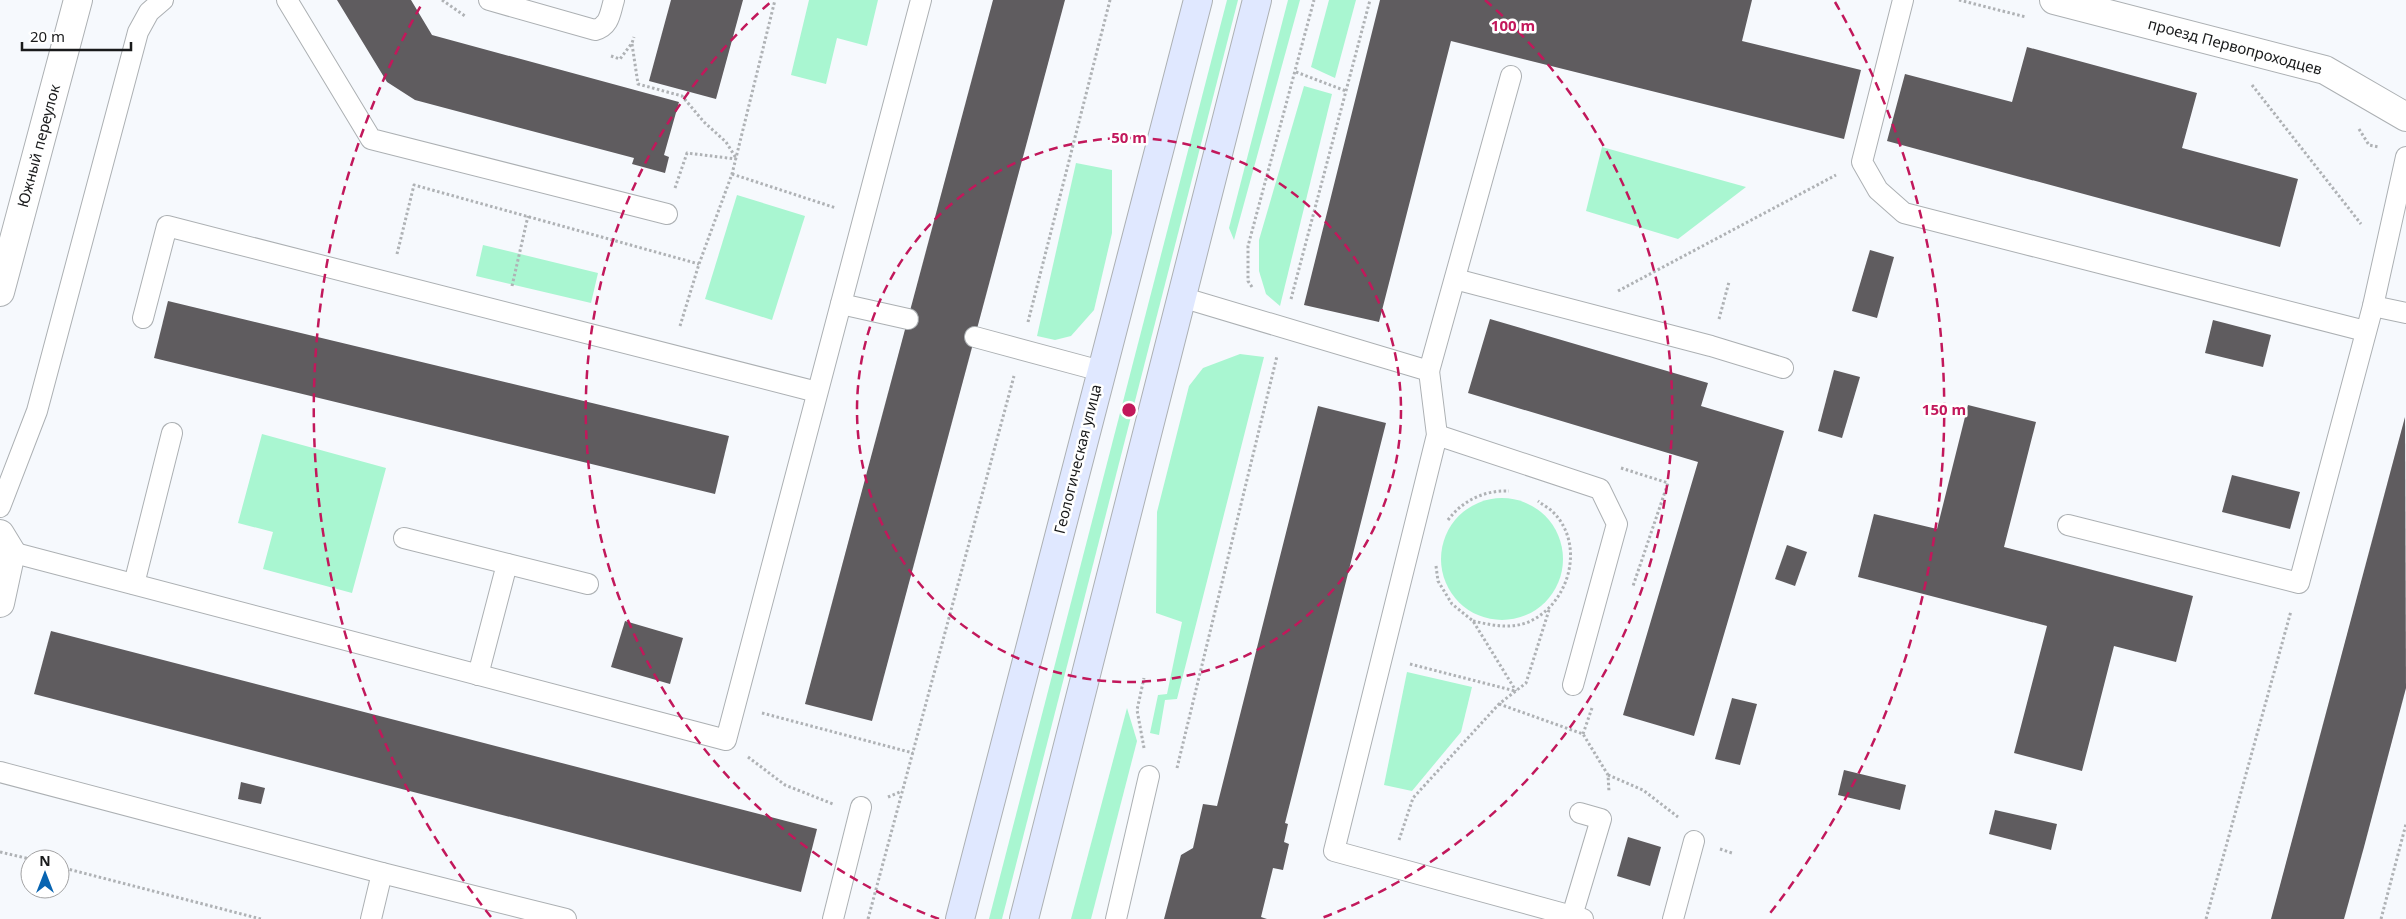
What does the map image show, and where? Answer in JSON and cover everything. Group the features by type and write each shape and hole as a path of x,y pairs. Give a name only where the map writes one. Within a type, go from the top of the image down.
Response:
{"main road":[{"name":"Геологическая улица","path":"960,919 1198,0"},
{"path":"1024,919 1257,0"}],"street":[{"name":"Южный переулок","path":"0,292 78,0"},
{"name":"проезд Первопроходцев","path":"2054,0 2325,70 2406,117"},
{"path":"0,603 5,543"}],"lane":[{"path":"0,507 37,411 138,32 148,12 163,0"},
{"path":"287,0 371,139 667,214"},
{"path":"490,0 595,30 603,28 608,22 614,0"},
{"path":"5,543 134,584 726,740 921,0"},
{"path":"1903,0 1862,162 1878,190 1904,213 2365,331"},
{"path":"1511,76 1429,371 1437,436 1334,851 1577,918 1600,819 1580,813"},
{"path":"2068,525 2299,582 2373,306 2406,157"},
{"path":"143,318 167,226 671,353 817,392"},
{"path":"1455,279 1711,346 1783,368"},
{"path":"1181,297 1429,371"},
{"path":"840,304 908,319"},
{"path":"2373,306 2406,313"},
{"path":"975,337 1101,371"},
{"path":"134,584 172,433"},
{"path":"1437,436 1600,489 1617,524 1573,685"},
{"path":"404,538 588,584"},
{"path":"478,675 507,564"},
{"path":"0,772 382,873 566,919"},
{"path":"1116,919 1150,776"},
{"path":"833,919 861,807"},
{"path":"1672,919 1694,841"},
{"path":"371,919 382,873"}],"path":[{"path":"671,353 699,264 732,174 775,0"},
{"path":"868,919 1021,350 1110,0"},
{"path":"1254,289 1248,281 1248,246 1314,0"},
{"path":"1144,678 1137,710 1150,776 1174,781 1284,328 1370,0"},
{"path":"632,43 638,84 682,96 704,122 726,142 736,159"},
{"path":"1296,72 1346,91"},
{"path":"2247,79 2384,254"},
{"path":"667,214 687,153 736,159"},
{"path":"732,174 864,217"},
{"path":"390,282 414,185 699,264"},
{"path":"505,311 528,216"},
{"path":"1711,346 1729,282"},
{"path":"1447,522 1457,508 1480,494 1507,490 1515,493"},
{"path":"1390,866 1413,798 1499,704 1526,683 1549,610 1565,588 1571,563 1568,536 1554,513 1532,497"},
{"path":"1436,564 1438,581 1452,604 1473,621 1516,691"},
{"path":"2206,919 2299,582"},
{"path":"1473,621 1499,627 1526,623 1549,610"},
{"path":"1382,656 1516,691"},
{"path":"1499,704 1583,734 1608,775 1610,794 1600,819"},
{"path":"735,706 913,753"},
{"path":"726,740 785,785 830,804 861,807 902,791"},
{"path":"1608,775 1642,790 1676,813 1694,841"},
{"path":"2381,919 2406,824"},
{"path":"0,852 20,857"},
{"path":"70,870 260,919"}],"green space":[{"path":"809,0 878,0 867,46 837,38 826,84 791,75"},
{"path":"1227,0 1238,0 1002,919 989,919"},
{"path":"1288,0 1300,0 1234,240 1229,228"},
{"path":"1329,0 1356,0 1335,78 1311,67"},
{"path":"1304,86 1332,94 1280,306 1266,294 1259,271 1259,240"},
{"path":"1602,147 1746,187 1678,239 1586,211"},
{"path":"1076,163 1112,170 1112,233 1094,310 1071,336 1055,340 1037,336"},
{"path":"737,195 805,216 772,320 705,299"},
{"path":"483,245 598,273 591,303 476,276"},
{"path":"1240,354 1264,357 1177,699 1165,700 1159,735 1150,733 1158,695 1167,694 1182,622 1156,613 1157,512 1189,386 1203,368"},
{"path":"262,434 386,468 352,593 263,569 273,532 238,523"},
{"path":"1502,498 1525,502 1545,516 1559,536 1563,559 1559,582 1545,602 1525,616 1502,620 1479,616 1459,602 1445,582 1441,559 1445,536 1459,516 1479,502"},
{"path":"1407,672 1472,687 1461,732 1412,791 1384,785"},
{"path":"1127,708 1137,741 1091,919 1071,919"}],"building":[{"path":"337,0 411,0 432,35 679,102 664,155 669,157 665,173 632,164 634,158 415,100 387,82"},
{"path":"671,0 743,0 716,99 649,81"},
{"path":"993,0 1065,0 872,721 805,704"},
{"path":"1380,0 1752,0 1742,41 1861,70 1844,139 1451,41 1379,322 1304,305"},
{"path":"2027,47 2197,93 2182,148 2298,179 2280,247 1887,141 1905,74 2012,102"},
{"path":"1870,250 1894,257 1877,318 1852,311"},
{"path":"168,301 729,436 715,494 154,358"},
{"path":"1490,319 1708,383 1701,406 1784,431 1694,736 1623,715 1698,462 1468,393"},
{"path":"2213,320 2271,335 2263,367 2205,353"},
{"path":"1834,370 1860,377 1842,438 1818,431"},
{"path":"1968,405 2036,422 2004,547 2193,596 2176,662 2114,646 2082,771 2014,753 2047,626 1858,577 1874,514 1937,529"},
{"path":"1318,406 1386,423 1285,823 1288,824 1284,842 1289,844 1283,870 1273,868 1261,917 1267,919 1164,919 1181,855 1193,848 1203,804 1217,806"},
{"path":"2405,417 2406,688 2364,847 2344,919 2271,919"},
{"path":"2232,475 2300,492 2290,529 2222,512"},
{"path":"1787,545 1807,552 1795,586 1775,579"},
{"path":"625,621 683,638 670,684 611,667"},
{"path":"51,631 817,829 801,892 34,694"},
{"path":"1732,698 1757,704 1740,765 1715,759"},
{"path":"1844,770 1906,785 1900,810 1838,795"},
{"path":"241,782 265,788 261,804 238,799"},
{"path":"1995,810 2057,824 2051,850 1989,834"},
{"path":"1628,837 1661,847 1650,886 1617,876"}]}
